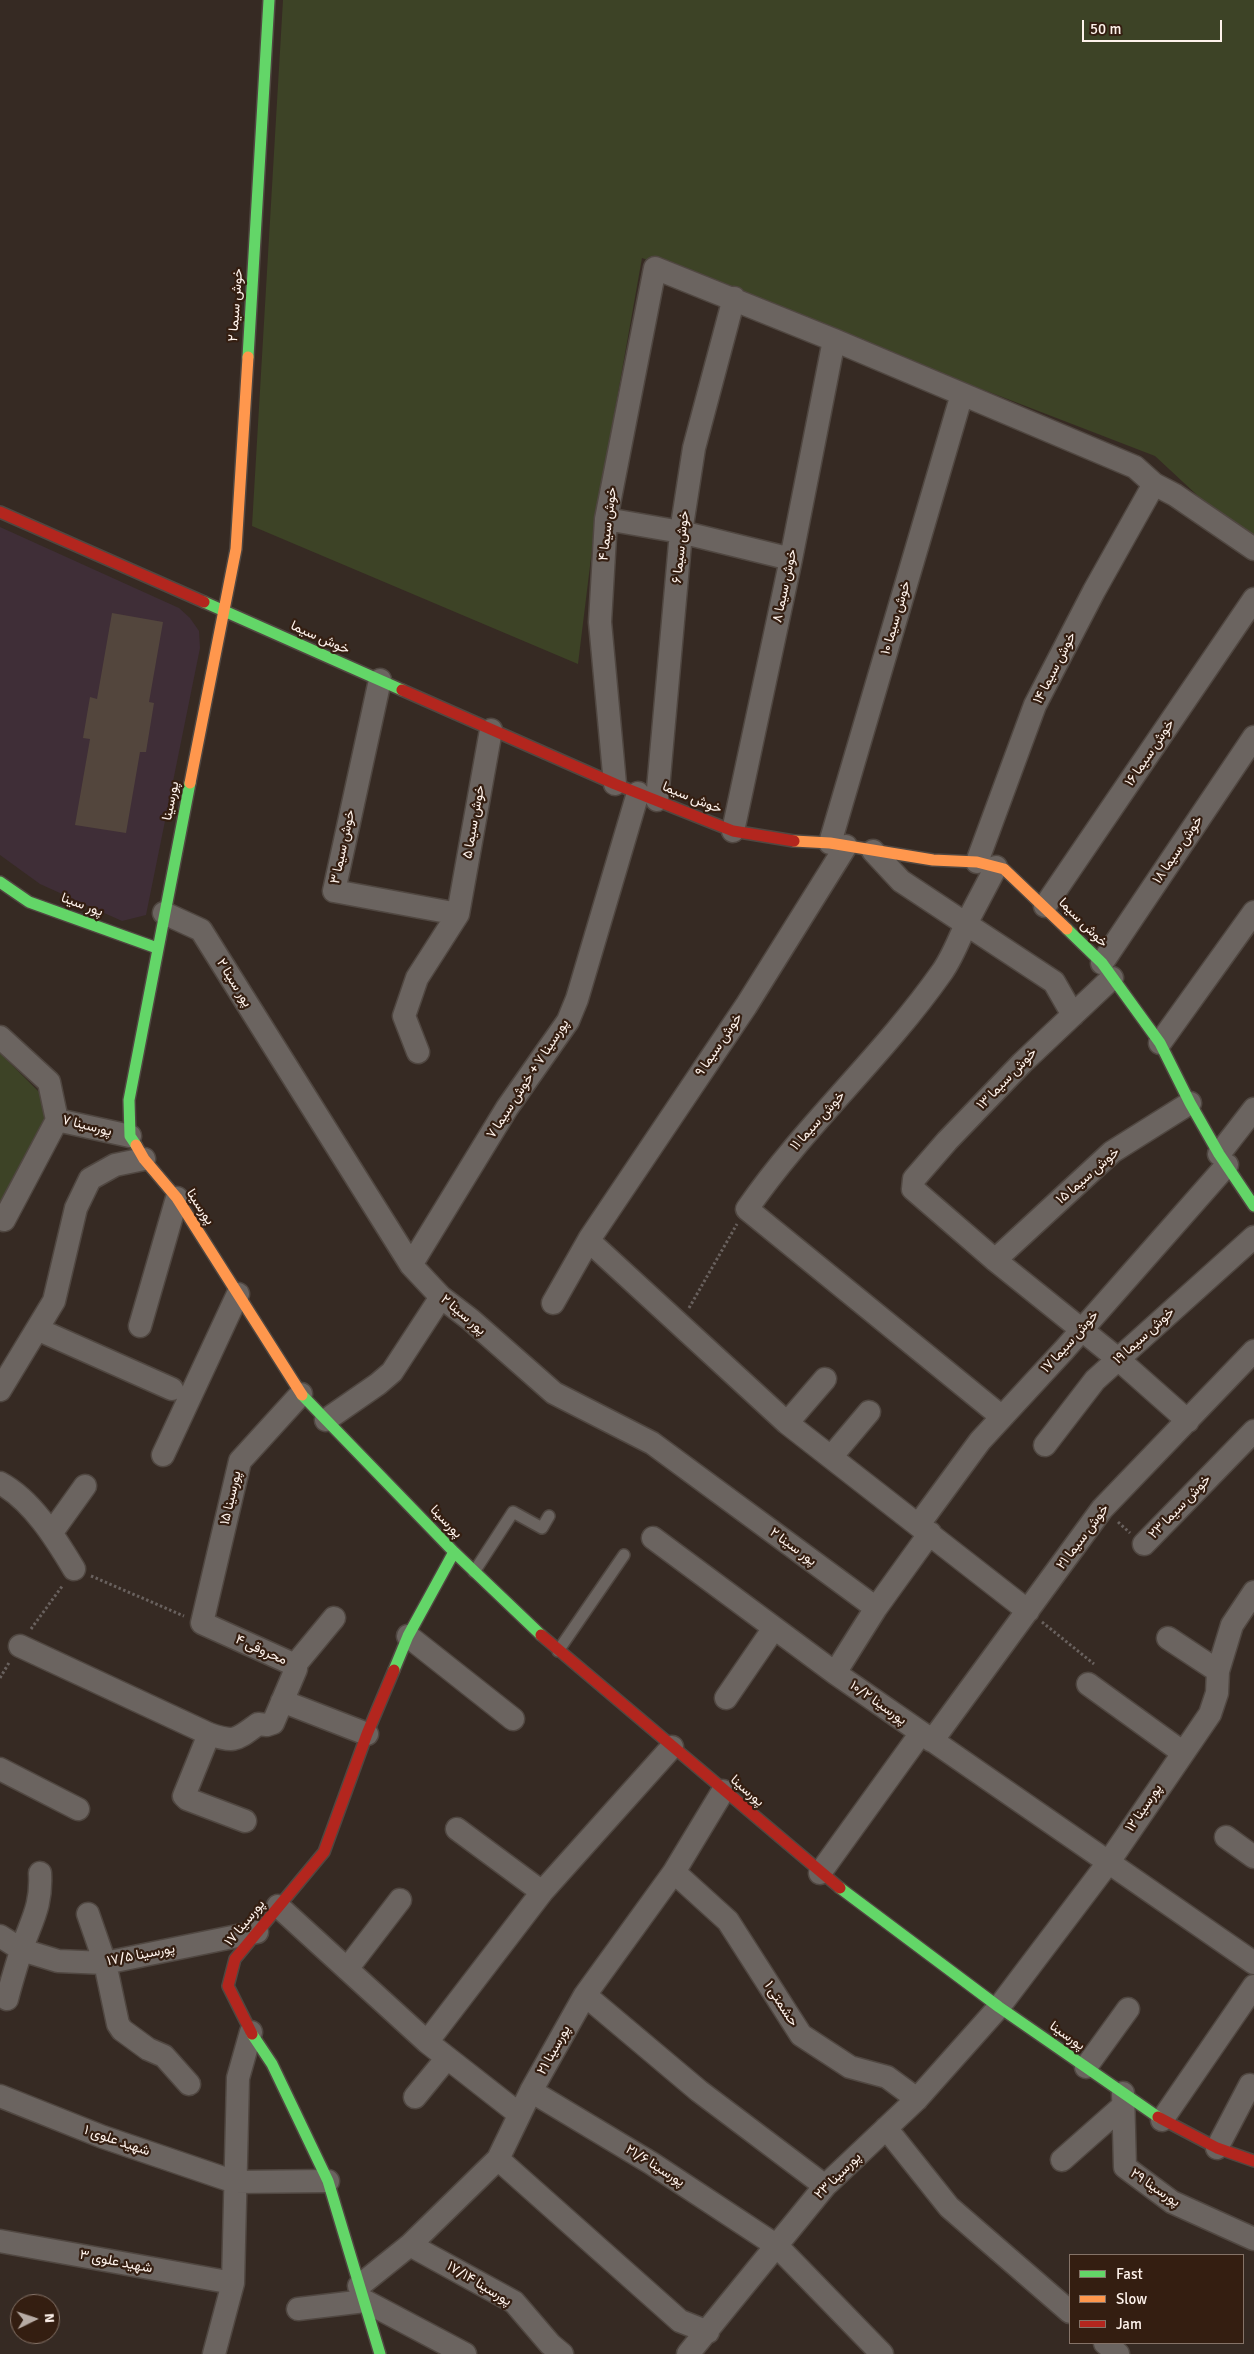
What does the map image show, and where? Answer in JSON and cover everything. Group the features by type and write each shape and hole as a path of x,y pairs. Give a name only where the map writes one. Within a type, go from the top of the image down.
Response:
{"street":[{"name":"خوش سیما ۲","path":"223,611 236,549 269,0"},
{"name":"خوش سیما ۴","path":"615,784 600,622 606,519 655,268 734,298"},
{"path":"734,298 1135,467 1154,484 1175,495 1254,549"},
{"name":"خوش سیما ۶","path":"648,797 681,532 694,448 734,298"},
{"name":"خوش سیما ۸","path":"733,831 791,559 834,340"},
{"name":"خوش سیما ۱۰","path":"838,845 962,394"},
{"name":"خوش سیما ۱۴","path":"986,864 1035,705 1094,591 1154,484"},
{"name":"خوش سیما","path":"0,512 615,784 733,831 783,841 838,845 933,860 986,864 1004,869 1045,906 1107,970 1160,1043 1190,1103 1223,1159 1254,1206"},
{"path":"606,519 681,532 791,559"},
{"name":"خوش سیما ۱۶","path":"1045,906 1254,600"},
{"name":"پورسینا","path":"223,611 129,1100 130,1136 144,1159 177,1198 302,1394 454,1552 558,1651 820,1873 999,2007 1086,2067 1123,2099 1218,2148 1254,2161"},
{"name":"خوش سیما ۳","path":"380,680 334,891 458,914"},
{"name":"خوش سیما ۵","path":"458,914 491,730"},
{"name":"خوش سیما ۱۸","path":"1107,970 1254,737"},
{"name":"پورسینا ۷ + خوش سیما ۷","path":"411,1265 507,1108 568,1021 648,797"},
{"name":"خوش سیما ۹","path":"553,1303 589,1241 644,1154 746,1006 838,845"},
{"path":"873,851 901,881 1054,982 1073,1015"},
{"name":"خوش سیما ۱۱","path":"747,1209 773,1171 867,1065 943,971 966,924 986,864"},
{"name":"پور سینا","path":"0,882 30,902 157,948"},
{"path":"1160,1043 1254,912"},
{"name":"پور سینا ۲","path":"164,913 201,930 411,1265 440,1297 471,1320 554,1393 652,1443 876,1608"},
{"path":"418,1052 404,1016 417,978 458,914"},
{"name":"خوش سیما ۱۳","path":"995,1260 914,1189 914,1179 1022,1063 1073,1015 1107,970"},
{"name":"پورسینا ۷","path":"0,1037 50,1082 56,1120 130,1136"},
{"name":"خوش سیما ۱۵","path":"995,1260 1112,1152 1190,1103"},
{"name":"خوش سیما ۱۷","path":"835,1673 980,1441 1081,1331 1223,1159 1254,1109"},
{"path":"0,1217 4,1220 56,1120"},
{"path":"2,1382 54,1301 76,1208 90,1179 115,1165 144,1159"},
{"path":"140,1326 177,1198"},
{"path":"747,1209 1002,1417"},
{"name":"خوش سیما ۱۹","path":"1045,1445 1095,1380 1254,1237"},
{"path":"589,1241 787,1423 1028,1611"},
{"path":"995,1260 1118,1359 1188,1422"},
{"path":"163,1455 238,1294"},
{"path":"326,1420 392,1372 440,1297"},
{"path":"37,1330 172,1389"},
{"name":"خوش سیما ۲۱","path":"820,1873 1028,1611 1102,1509 1188,1422 1254,1351"},
{"path":"787,1423 825,1379"},
{"name":"پورسینا ۱۵","path":"202,1623 240,1461 302,1394"},
{"path":"832,1457 869,1412"},
{"name":"خوش سیما ۲۳","path":"1144,1544 1254,1431"},
{"path":"0,1483 10,1488 52,1532 74,1569"},
{"path":"52,1532 85,1486"},
{"name":"پورسینا ۱۰/۲","path":"653,1538 835,1673 1254,1962"},
{"name":"پورسینا ۱۷","path":"380,2354 328,2181 272,2064 251,2032 228,1986 235,1959 324,1852 367,1734 408,1636 454,1552"},
{"name":"پورسینا ۱۲","path":"999,2007 1108,1862 1210,1714 1218,1693 1218,1671 1232,1625 1254,1592"},
{"path":"295,1665 334,1618"},
{"name":"محروقی ۴","path":"20,1646 209,1734 233,1740 258,1724 267,1725 273,1723 296,1669 295,1665 202,1623"},
{"path":"726,1698 774,1628"},
{"path":"408,1636 513,1718"},
{"path":"1168,1638 1218,1671"},
{"path":"1088,1684 1182,1752"},
{"path":"282,1701 367,1734"},
{"path":"209,1734 184,1796 187,1799 246,1821"},
{"path":"427,2042 542,1892 672,1747"},
{"path":"0,1769 78,1809"},
{"name":"پورسینا ۲۱","path":"362,2293 498,2159 531,2091 585,1995 674,1872 723,1791"},
{"path":"457,1829 542,1892"},
{"path":"1226,1837 1254,1857"},
{"name":"حشمتی ۱","path":"674,1872 728,1921 801,2034 850,2067 887,2077 917,2099"},
{"path":"7,2000 42,1892 40,1873"},
{"path":"347,1969 400,1900"},
{"path":"278,1906 427,2042 519,2114"},
{"path":"88,1914 105,1963 118,2024 122,2030 148,2049 164,2056 189,2084"},
{"name":"پورسینا ۱۷/۵","path":"0,1936 22,1950 58,1961 105,1963 257,1932"},
{"path":"1162,2120 1254,1986"},
{"path":"585,1995 698,2091 825,2186"},
{"name":"پورسینا ۲۳","path":"688,2354 708,2332 825,2186 917,2099 999,2007"},
{"path":"1086,2067 1128,2009"},
{"path":"214,2354 233,2283 238,2078 251,2032"},
{"path":"415,2097 447,2058"},
{"path":"1218,2148 1250,2085"},
{"name":"پورسینا ۲۱/۶","path":"531,2091 651,2163 776,2246 882,2354"},
{"name":"شهید علوی ۱","path":"0,2096 103,2137 235,2182 328,2181"},
{"path":"1062,2160 1123,2099"},
{"name":"پورسینا ۲۹","path":"1123,2099 1125,2167 1172,2202 1254,2240"},
{"path":"886,2128 949,2207 1069,2311"},
{"path":"498,2159 680,2321 708,2332"},
{"name":"شهید علوی ۳","path":"0,2240 233,2283"},
{"name":"پورسینا ۱۷/۱۴","path":"410,2245 514,2302 550,2344 562,2354"},
{"path":"298,2309 362,2293 465,2354"},
{"path":"1106,2344 1118,2354"}],"lane":[{"path":"474,1572 513,1512 542,1528 549,1516"},
{"path":"558,1651 624,1555"}],"path":[{"path":"680,1325 730,1234 747,1209"},
{"name":"خوش سیما ۲۳","path":"1102,1509 1144,1544"},
{"path":"0,1678 74,1569 202,1623"},
{"path":"1028,1611 1101,1670 1088,1684"}],"shaded area":[{"path":"0,527 179,608 190,618 199,631 200,648 146,915 122,921 40,884 0,855"}],"green space":[{"path":"283,0 1254,0 1254,548 1155,456 642,258 596,517 578,664 252,526"},
{"path":"0,1053 45,1098 46,1133 0,1206"}],"building":[{"path":"112,613 163,622 149,702 154,703 146,752 140,752 126,833 75,825 90,739 83,738 90,697 97,699"}],"traffic: fast":[{"path":"248,357 269,0"},
{"path":"204,602 402,690"},
{"path":"136,1145 130,1136 129,1100 190,783"},
{"path":"0,882 29,902 157,948"},
{"path":"1067,929 1102,963 1160,1043 1190,1103 1219,1154 1254,1206"},
{"path":"302,1395 454,1552 541,1635"},
{"path":"394,1670 408,1636 454,1552"},
{"path":"840,1888 999,2007 1158,2117"},
{"path":"252,2034 272,2064 328,2181 380,2354"}],"traffic: slow":[{"path":"190,783 236,549 248,357"},
{"path":"794,841 830,843 933,860 977,862 1004,869 1067,929"},
{"path":"136,1145 144,1159 177,1198 302,1395"}],"traffic: jam":[{"path":"0,512 204,602"},
{"path":"402,690 615,784 733,831 794,841"},
{"path":"541,1635 840,1888"},
{"path":"252,2034 228,1986 235,1959 324,1852 367,1734 394,1670"},
{"path":"1158,2117 1217,2148 1254,2161"}]}
